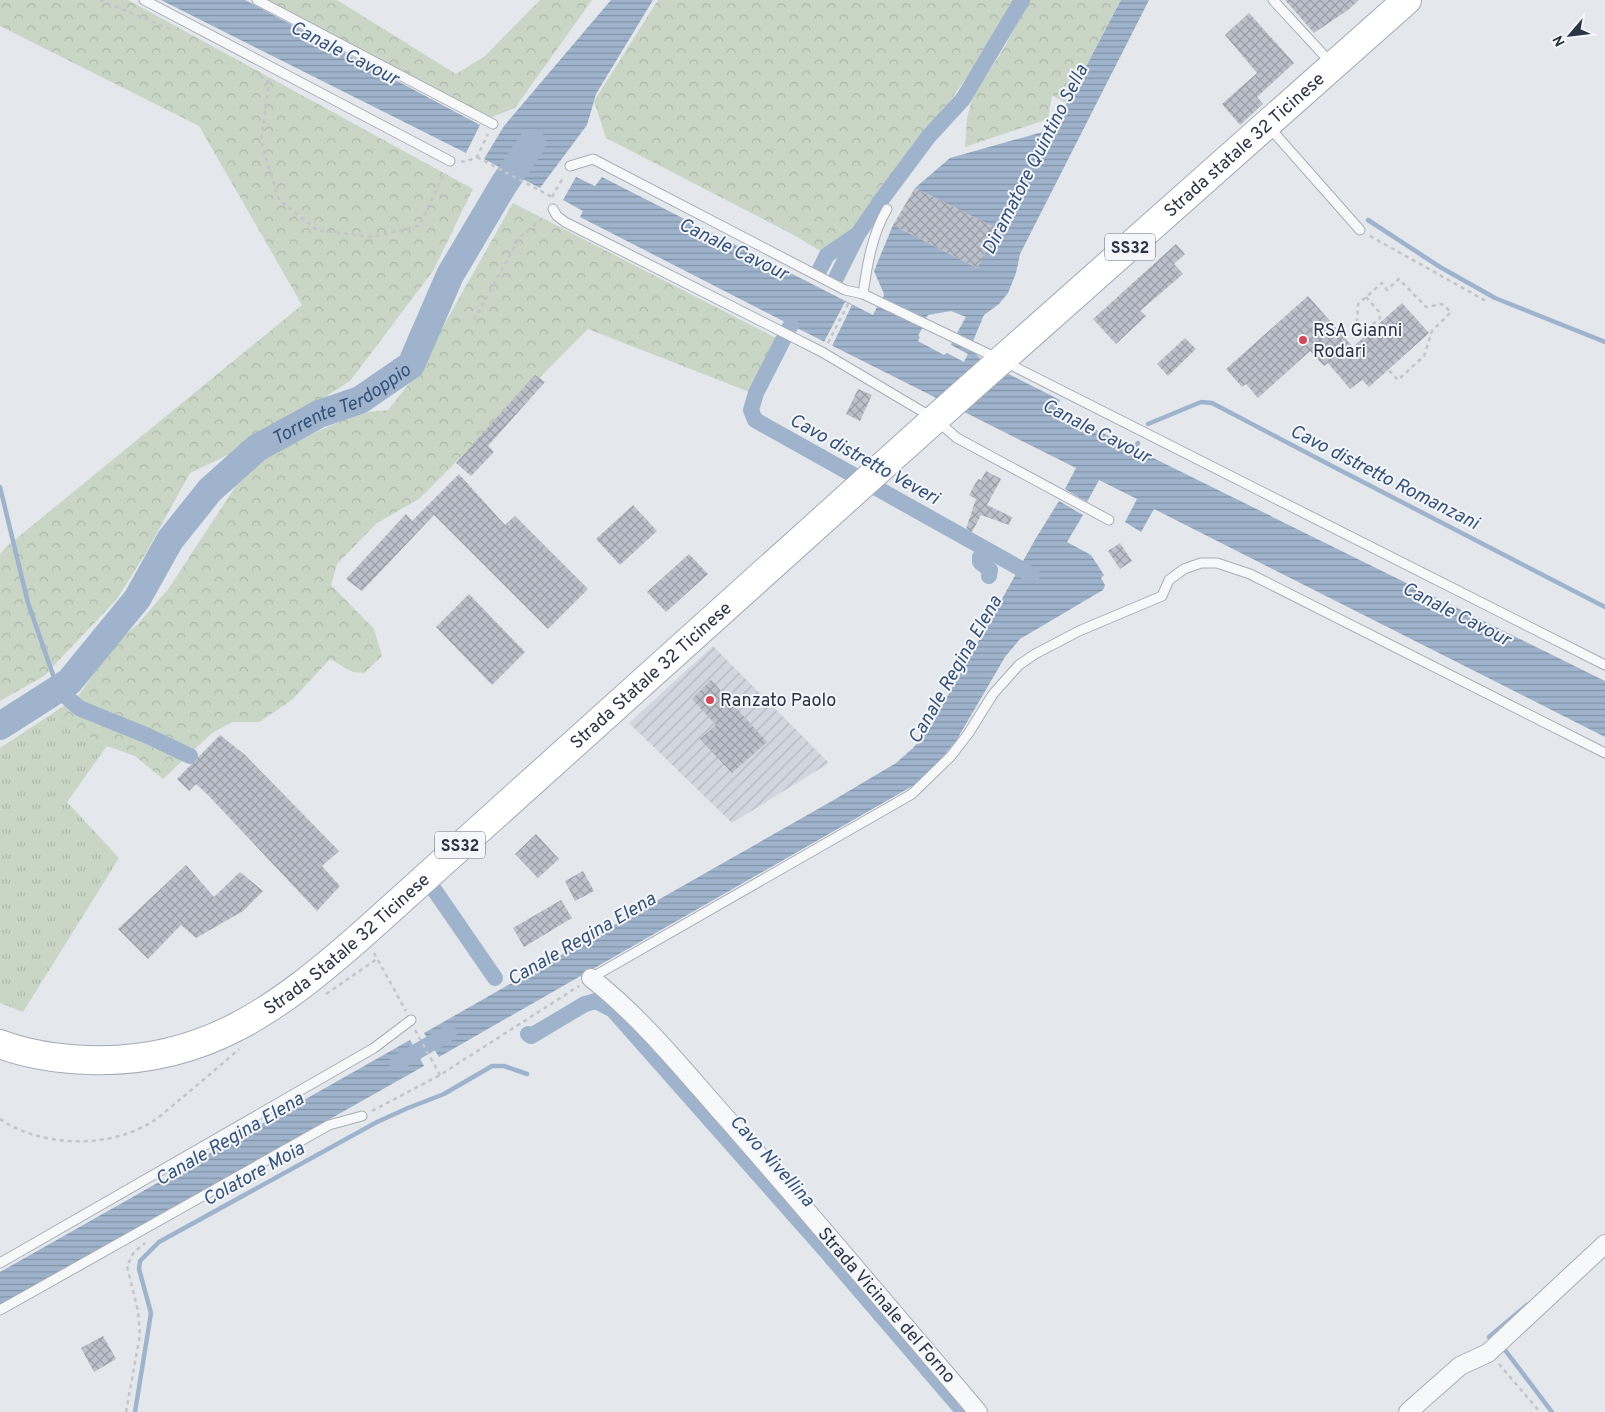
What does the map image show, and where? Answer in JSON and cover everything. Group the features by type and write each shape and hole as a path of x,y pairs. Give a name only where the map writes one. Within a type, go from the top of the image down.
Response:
{"main road":[{"name":"Strada statale 32 Ticinese","path":"941,414 1407,0"},
{"name":"Strada Statale 32 Ticinese","path":"0,1044 55,1058 95,1060 149,1056 182,1050 206,1042 271,1008 362,934 941,414"}],"street":[{"name":"Strada Vicinale del Forno","path":"591,978 609,992 651,1034 765,1163 978,1412"},
{"path":"1408,1412 1460,1366 1495,1347 1605,1244"}],"lane":[{"path":"144,0 450,161"},
{"path":"257,0 493,124"},
{"path":"1273,0 1333,66"},
{"path":"1267,125 1360,230"},
{"path":"570,166 593,159 845,290 863,294 997,364 1605,665"},
{"path":"553,209 557,216 565,222 941,414 957,438 1109,520"},
{"path":"863,294 874,241 887,209"},
{"path":"591,978 912,794 951,756 968,734 993,694 1019,665 1035,654 1079,631 1162,596 1169,580 1184,569 1201,564 1216,563 1250,574 1605,752"},
{"path":"0,1263 374,1048 411,1020"},
{"path":"0,1310 329,1125 362,1116"}],"path":[{"path":"100,0 178,32"},
{"path":"253,72 269,82 262,141 279,200 317,230 373,236 419,226 450,161 465,162 477,157 493,124"},
{"path":"477,157 552,197 570,166"},
{"path":"474,320 520,237 553,209"},
{"path":"1360,230 1486,301"},
{"path":"1366,297 1380,313 1380,318 1366,330 1357,321 1358,304 1366,297 1382,283 1387,290 1399,279 1426,307 1442,304 1451,312 1432,331 1424,356 1398,380 1388,369"},
{"path":"828,344 848,303"},
{"path":"362,934 411,1020"},
{"path":"323,997 377,959"},
{"path":"362,1116 440,1075 591,978"},
{"path":"418,1036 440,1075"},
{"path":"0,1119 30,1134 72,1142 100,1140 123,1134 150,1124 243,1046"},
{"path":"126,1412 140,1335 138,1311 127,1266 134,1252 151,1239"},
{"path":"1495,1347 1540,1412"}],"shaded area":[{"path":"713,646 829,763 732,823 629,723"}],"green space":[{"path":"0,0 128,0 473,189 433,271 350,381 255,442 190,473 147,551 117,599 44,676 0,701 0,554 6,547 302,305 199,126 0,26"},
{"path":"264,0 337,0 456,74 485,56 540,0 592,0 515,108 489,118"},
{"path":"658,0 1016,0 986,50 952,98 902,162 853,230 822,252 792,234 606,138 594,101"},
{"path":"1029,0 1121,0 1066,103 1052,95 1048,119 965,147 967,118 973,96 1004,48"},
{"path":"513,203 778,339 752,393 588,329 419,499 377,523 337,564 331,585 374,629 382,656 364,673 353,672 330,659 292,700 259,722 232,722 212,733 163,779 135,756 107,746 50,715 79,695 114,644 137,625 169,588 239,481 268,457 300,439 368,412 388,410 415,376"},
{"path":"50,715 107,746 67,802 119,858 23,1012 0,1003 0,748"}],"water":[{"path":"161,0 245,0 480,125 466,153"},
{"path":"611,0 653,0 596,94 587,125 540,188 484,159 504,126"},
{"name":"Diramatore Quintino Sella","path":"1121,0 1149,0 1020,254 1016,273 1008,293 999,304 984,315 973,341 957,333 966,317 951,311 928,315 926,318 883,298 884,294 874,271 893,225 977,268 998,229 915,188 950,158 1053,129"},
{"name":"Canale Cavour","path":"576,177 595,186 602,177 873,315 878,305 923,327 918,336 920,337 918,341 944,355 947,353 964,362 968,354 951,345 953,340 973,351 983,361 1060,400 1056,410 1605,681 1605,737 1154,509 1141,532 1125,522 1137,499 1099,480 1087,502 1065,489 1076,468 580,217 583,211 563,200"},
{"path":"1059,501 1083,515 1067,542 1091,555 1104,575 1101,578 1105,585 1103,590 1020,639 1005,657 956,741 935,766 916,784 439,1057 424,1033 832,801 896,763 913,748 928,731 1036,538"},
{"path":"410,1040 424,1066 0,1305 0,1272"}],"pier":[{"path":"845,302 852,305 832,346 824,342"}],"building":[{"path":"1285,0 1359,0 1348,10 1314,33"},
{"path":"1249,13 1294,63 1257,97 1263,104 1240,125 1222,104 1257,73 1225,35"},
{"path":"915,188 998,229 977,268 893,225"},
{"path":"1176,244 1185,254 1174,264 1183,274 1140,311 1146,316 1116,344 1093,319"},
{"name":"RSA Gianni Rodari","path":"1308,296 1353,347 1402,303 1429,333 1369,387 1362,380 1350,389 1328,363 1324,366 1310,351 1258,398 1246,384 1242,387 1226,369"},
{"path":"1185,338 1196,349 1168,376 1157,364"},
{"path":"535,375 545,382 488,446 494,452 471,476 456,463"},
{"path":"858,389 872,395 860,421 846,414"},
{"path":"986,471 1001,479 987,505 1012,517 1009,525 981,515 972,532 966,529 976,499 969,495 978,479 981,480"},
{"path":"459,474 505,525 515,516 588,589 548,629 434,515 362,591 346,579 406,514 412,521"},
{"path":"633,505 657,531 620,565 596,539"},
{"path":"1120,543 1132,561 1120,569 1108,551"},
{"path":"689,554 708,574 666,612 647,592"},
{"path":"469,594 525,652 492,685 436,627"},
{"path":"711,680 767,742 732,773 700,739 716,725 692,699"},
{"path":"220,735 244,754 339,851 322,866 340,886 317,911 207,794 196,784 189,791 177,779"},
{"path":"536,834 559,859 538,878 515,854"},
{"path":"186,865 214,897 240,872 263,891 243,911 196,938 181,925 148,959 118,929"},
{"path":"583,871 594,891 575,901 565,881"},
{"path":"561,900 572,918 524,947 513,928"},
{"path":"103,1336 116,1359 94,1372 81,1348"}],"waterway":[{"name":"Cavo distretto Veveri","path":"820,269 827,255 858,234 929,136 963,99 1022,0"},
{"name":"Torrente Terdoppio","path":"0,726 69,682 137,599 170,540 210,490 257,448 319,414 360,400 411,365 450,275 504,184 532,143"},
{"name":"Cavo distretto Romanzani","path":"1368,220 1440,267 1495,298 1605,342"},
{"path":"836,278 857,236"},
{"name":"Cavo distretto Veveri","path":"788,330 791,325"},
{"name":"Cavo distretto Veveri","path":"783,340 756,393 751,410 755,420 1032,575"},
{"name":"Cavo distretto Romanzani","path":"1148,424 1201,402 1212,403 1605,607"},
{"name":"Cavo distretto Romanzani","path":"1132,453 1138,443"},
{"path":"0,487 28,603 58,689"},
{"name":"Cavo Nivellina","path":"985,549 980,557 980,562 990,570 989,576"},
{"path":"58,689 79,708 148,736 190,756"},
{"path":"433,888 495,978"},
{"name":"Cavo Nivellina","path":"528,1034 531,1036 585,1004 596,1001 613,1010 825,1250 964,1412"},
{"name":"Canale Regina Elena","path":"397,1063 449,1033"},
{"name":"Colatore Moia","path":"135,1412 151,1313 139,1269 140,1261 159,1242 377,1122 444,1094 492,1066 504,1066 527,1074"},
{"path":"1494,1342 1489,1337 1527,1305"},
{"path":"1500,1346 1552,1412"}],"place":[{"name":"RSA Gianni Rodari","path":"1303,340"},
{"name":"Ranzato Paolo","path":"710,700"}]}
